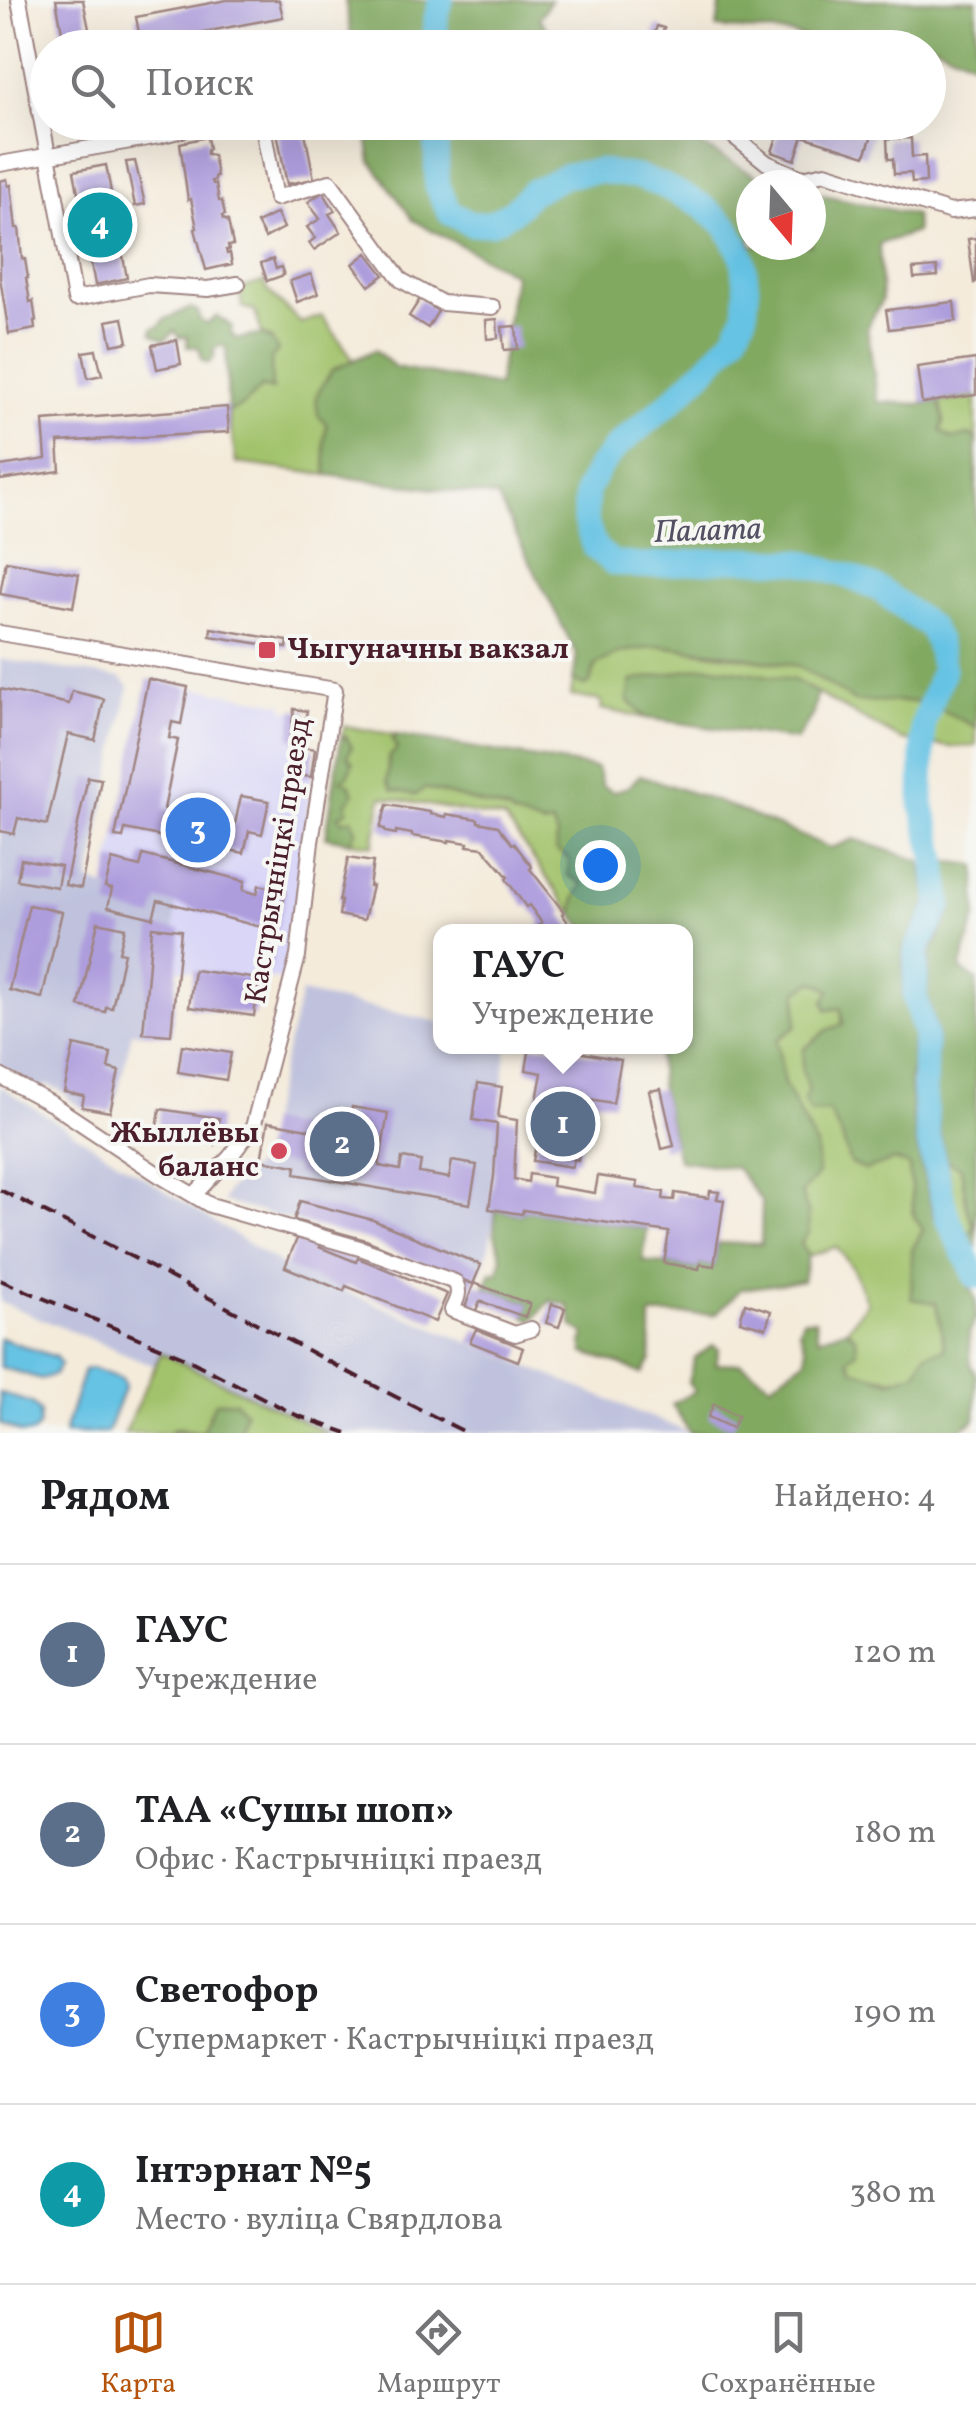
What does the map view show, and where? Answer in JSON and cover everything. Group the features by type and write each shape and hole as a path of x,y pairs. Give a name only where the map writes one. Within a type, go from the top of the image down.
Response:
{"street":[{"path":"18,0 30,64"},
{"path":"44,140 75,299 149,285 208,290 238,284"},
{"path":"0,164 134,140"},
{"path":"265,140 276,198 330,182 401,280 442,304 493,308"},
{"path":"738,140 767,163 802,178 825,174 951,212 976,209"},
{"name":"Кастрычніцкі праезд","path":"0,634 334,690 298,956 252,1127 194,1196"},
{"path":"0,1076 52,1104 210,1205 363,1248 454,1282 459,1288 452,1310 515,1334 532,1329"}],"shaded area":[{"path":"0,659 121,678 129,687 89,881 176,905 174,929 181,930 171,1035 132,1032 114,1109 110,1112 82,1107 64,1092 48,1085 40,1089 0,1065"},
{"path":"148,679 284,704 284,710 307,711 302,747 315,749 285,979 177,969 175,905 105,887"},
{"path":"301,993 433,1021 433,1054 506,1054 489,1208 496,1210 487,1255 473,1285 366,1240 223,1202 228,1190 261,1160"},
{"path":"0,1086 285,1267 690,1433 330,1433 161,1353 155,1366 0,1302"}],"green space":[{"path":"345,0 551,0 539,18 548,30 350,30"},
{"path":"721,0 976,0 976,64 946,50 946,30 717,28"},
{"path":"368,140 691,140 746,170 736,170 736,260 826,260 826,195 915,215 916,232 879,244 882,300 867,328 878,402 940,402 944,420 941,431 952,439 970,435 976,440 976,727 925,702 855,701 799,666 660,646 621,652 596,664 590,683 585,686 573,681 577,655 497,497 327,475 327,425 318,415 316,396 332,370 375,350 395,367 498,386 514,274 413,220 371,161"},
{"path":"264,282 267,290 301,323 322,316 354,360 332,370 324,442 327,475 236,463 228,412 257,392 269,363 272,339 262,334 255,311 242,307 240,293 245,287"},
{"path":"190,308 198,311 200,320 207,324 217,316 232,326 231,334 238,339 262,335 270,339 278,351 271,359 272,390 262,387 242,406 228,412 226,348 222,345 213,350 215,356 209,363 202,360 199,347 187,347 187,336 180,338 175,331 164,340 152,333 165,319"},
{"path":"976,397 976,440 970,435 952,439 941,431 944,420 940,402"},
{"path":"660,646 799,666 855,701 925,702 976,727 976,746 950,747 902,740 794,681 628,700 646,718 601,709 602,701 571,696 573,681 585,686 596,664 621,652"},
{"path":"708,666 794,680 817,693 813,714 796,740 646,718 628,700 631,681"},
{"path":"345,726 397,735 392,739 397,749 388,758 387,781 552,824 584,884 576,897 573,914 505,819 382,797 373,845 351,842 356,831 351,819 342,821 339,815 347,811 339,780 347,756 347,737 341,738"},
{"path":"397,735 597,768 602,786 613,792 628,787 640,775 831,848 854,839 921,861 928,901 903,948 903,999 914,1024 910,1084 915,1139 933,1214 976,1301 976,1318 969,1334 971,1365 976,1375 975,1419 956,1433 690,1433 672,1404 695,1391 688,1382 695,1358 713,1345 719,1349 716,1364 741,1363 771,1384 806,1359 799,1330 803,1319 815,1320 818,1338 847,1329 856,1338 857,1352 848,1359 854,1370 891,1381 917,1372 925,1354 945,1349 936,1303 911,1299 912,1250 923,1230 914,1216 909,1166 894,1160 865,1170 850,1163 829,1111 810,1113 804,1100 809,1090 802,1070 804,1049 827,1030 843,1024 841,1008 827,1010 824,1001 830,990 814,981 798,991 796,1026 777,1040 784,1084 816,1146 818,1174 801,1194 808,1212 809,1232 800,1244 808,1256 803,1281 741,1289 716,1314 651,1315 651,1360 642,1374 584,1353 585,1334 573,1327 568,1305 550,1301 533,1320 525,1317 529,1303 485,1287 491,1272 498,1272 502,1257 494,1232 496,1210 522,1214 523,1210 647,1229 643,1261 699,1269 700,1264 714,1266 718,1243 761,1244 762,1202 736,1168 678,1160 660,1085 658,1054 693,1054 693,924 581,924 573,914 583,884 568,875 569,859 556,850 557,836 552,824 544,826 510,811 425,788 416,795 392,790 387,782 389,757 397,749 392,739"},
{"path":"346,737 352,747 347,756 353,762 348,776 341,780 350,785 354,794 347,802 347,811 339,815 342,821 352,818 356,831 351,842 326,837 341,738"},
{"path":"945,861 976,865 976,917 960,970 976,979 976,1257 967,1240 974,1226 961,1168 946,1160 940,1136 935,1091 937,1034 927,995 930,955 951,912"},
{"path":"814,981 830,990 824,1001 828,1010 841,1008 843,1025 802,1070 809,1090 829,1111 850,1163 865,1170 894,1160 909,1166 914,1216 923,1230 912,1250 936,1303 945,1349 903,1378 884,1378 854,1370 848,1359 856,1338 847,1329 867,1303 852,1267 836,1247 808,1256 799,1244 808,1212 801,1193 816,1146 784,1084 777,1040 796,1026 798,991"},
{"path":"946,1160 961,1168 974,1226 967,1240 957,1213"},
{"path":"161,1353 330,1433 239,1433 245,1412 202,1432 175,1429 169,1433 124,1433"},
{"path":"235,1401 245,1412 239,1433 169,1433 174,1429 202,1432 215,1402"}],"water":[{"path":"0,1338 56,1357 60,1364 54,1375 41,1379 0,1367"},
{"path":"91,1368 122,1379 125,1386 107,1433 64,1433 84,1370"},
{"path":"0,1393 32,1403 40,1412 39,1426 33,1433 0,1424"}],"building":[{"path":"56,0 83,0 89,30 62,30"},
{"path":"227,0 279,0 283,17 215,30 138,30 136,17"},
{"path":"208,140 207,154 213,155 217,176 212,181 222,201 222,216 228,221 233,245 226,250 232,264 206,270 191,199 188,200 180,143"},
{"path":"278,140 306,140 314,179 287,184"},
{"path":"776,140 802,140 795,160 772,152"},
{"path":"815,140 870,140 865,156"},
{"path":"887,140 911,140 912,157 925,156 926,182 912,183 911,173 894,174 893,159 888,159"},
{"path":"135,161 145,204 135,206 126,162"},
{"path":"106,165 127,278 95,285 74,171"},
{"path":"7,179 36,321 35,329 9,334 0,278 0,181"},
{"path":"323,192 335,211 329,214 341,232 314,250 309,243 315,238 307,227 320,219 308,202"},
{"path":"277,213 284,228 265,238 257,223"},
{"path":"976,238 976,282 974,283 968,239"},
{"path":"367,253 384,275 369,286 353,264"},
{"path":"273,259 276,269 281,267 284,275 267,281 261,263"},
{"path":"937,267 938,276 914,278 913,269"},
{"path":"311,274 318,294 297,302 290,281"},
{"path":"420,299 438,311 428,328 409,316"},
{"path":"954,302 956,321 889,329 886,310"},
{"path":"123,318 128,342 112,345 107,321"},
{"path":"497,319 498,338 487,339 486,320"},
{"path":"516,326 518,349 504,350 502,327"},
{"path":"177,340 181,364 157,369 152,345"},
{"path":"96,350 102,375 88,378 83,352"},
{"path":"976,359 976,395 922,403 917,367"},
{"path":"227,407 229,432 58,442 60,471 0,480 0,466 46,459 43,421"},
{"path":"6,561 79,574 73,607 0,594"},
{"path":"211,628 288,641 287,648 210,636"},
{"path":"148,679 188,687 181,724 172,722 169,738 178,740 164,809 235,824 241,796 269,801 262,834 249,831 244,853 125,829 123,838 115,837"},
{"path":"0,689 69,704 72,691 104,699 95,740 68,734 47,825 18,818 14,834 0,831"},
{"path":"294,709 307,711 302,740 290,738"},
{"path":"302,747 315,749 311,777 297,775"},
{"path":"88,777 101,779 81,888 65,885"},
{"path":"387,805 478,819 498,826 532,867 569,924 540,924 483,848 380,828"},
{"path":"143,855 245,881 243,890 257,894 259,885 286,891 276,931 158,900 153,918 108,907 112,889 105,887 112,860 140,867"},
{"path":"348,858 373,862 364,920 339,915"},
{"path":"21,859 61,866 57,887 17,880"},
{"path":"29,905 62,912 42,998 9,990"},
{"path":"98,922 125,928 119,952 124,953 112,1008 106,1007 105,1012 79,1006"},
{"path":"152,927 181,930 171,1035 143,1033"},
{"path":"261,945 274,948 270,969 257,966"},
{"path":"194,970 259,979 254,1016 189,1007"},
{"path":"74,1045 111,1053 108,1068 119,1071 110,1112 82,1107 84,1096 64,1092"},
{"path":"182,1045 231,1053 226,1080 178,1072"},
{"path":"529,1054 589,1054 621,1060 613,1103 589,1099 578,1160 574,1159 572,1167 533,1161 544,1101 537,1100 542,1073 526,1070"},
{"path":"478,1083 502,1087 498,1117 517,1120 514,1179 528,1182 529,1174 553,1178 552,1186 595,1193 598,1176 638,1182 637,1188 664,1192 663,1199 674,1200 675,1193 709,1198 710,1191 719,1192 717,1199 724,1200 714,1266 700,1264 699,1269 664,1263 669,1232 523,1210 522,1214 489,1209 497,1124 473,1120"},
{"path":"661,1089 674,1146 662,1149 649,1091"},
{"path":"352,1107 388,1113 379,1166 400,1170 402,1158 421,1161 419,1173 449,1178 452,1161 477,1165 470,1204 295,1174 296,1166 261,1160 268,1122 347,1136"},
{"path":"160,1109 219,1118 215,1145 156,1136"},
{"path":"300,1201 373,1220 481,1265 473,1284 366,1240 294,1220"},
{"path":"299,1234 356,1262 358,1258 447,1294 435,1322 346,1286 344,1291 285,1267"},
{"path":"474,1283 530,1304 525,1317 480,1301 473,1317 463,1313"},
{"path":"745,1303 771,1311 766,1328 740,1321"},
{"path":"552,1304 565,1308 559,1327 546,1323"},
{"path":"476,1329 523,1348 518,1361 470,1342"},
{"path":"714,1404 738,1416 732,1428 708,1417"}],"waterway":[{"name":"Палата","path":"436,30 441,0"},
{"name":"Палата","path":"436,140 437,186 450,213 472,224 491,223 513,211 531,192 567,175 599,171 638,177 701,205 727,226 743,257 745,315 735,336 673,400 616,447 587,490 585,520 595,548 613,563 640,566 740,559 801,562 879,589 930,627 937,641 943,670 923,724 922,804 935,854 940,906 917,949 915,996 925,1035 928,1138 947,1217 976,1276"}],"railway":[{"path":"0,1190 467,1433"},
{"path":"0,1280 181,1356 296,1415 347,1433"}],"place":[{"name":"Інтэрнат №5","path":"100,225"},
{"name":"Чыгуначны вакзал","path":"267,650"},
{"name":"Светофор","path":"198,830"},
{"name":"ГАУС","path":"563,1124"},
{"name":"ТАА «Сушы шоп»","path":"342,1144"},
{"name":"Жыллёвы баланс","path":"279,1151"}]}
